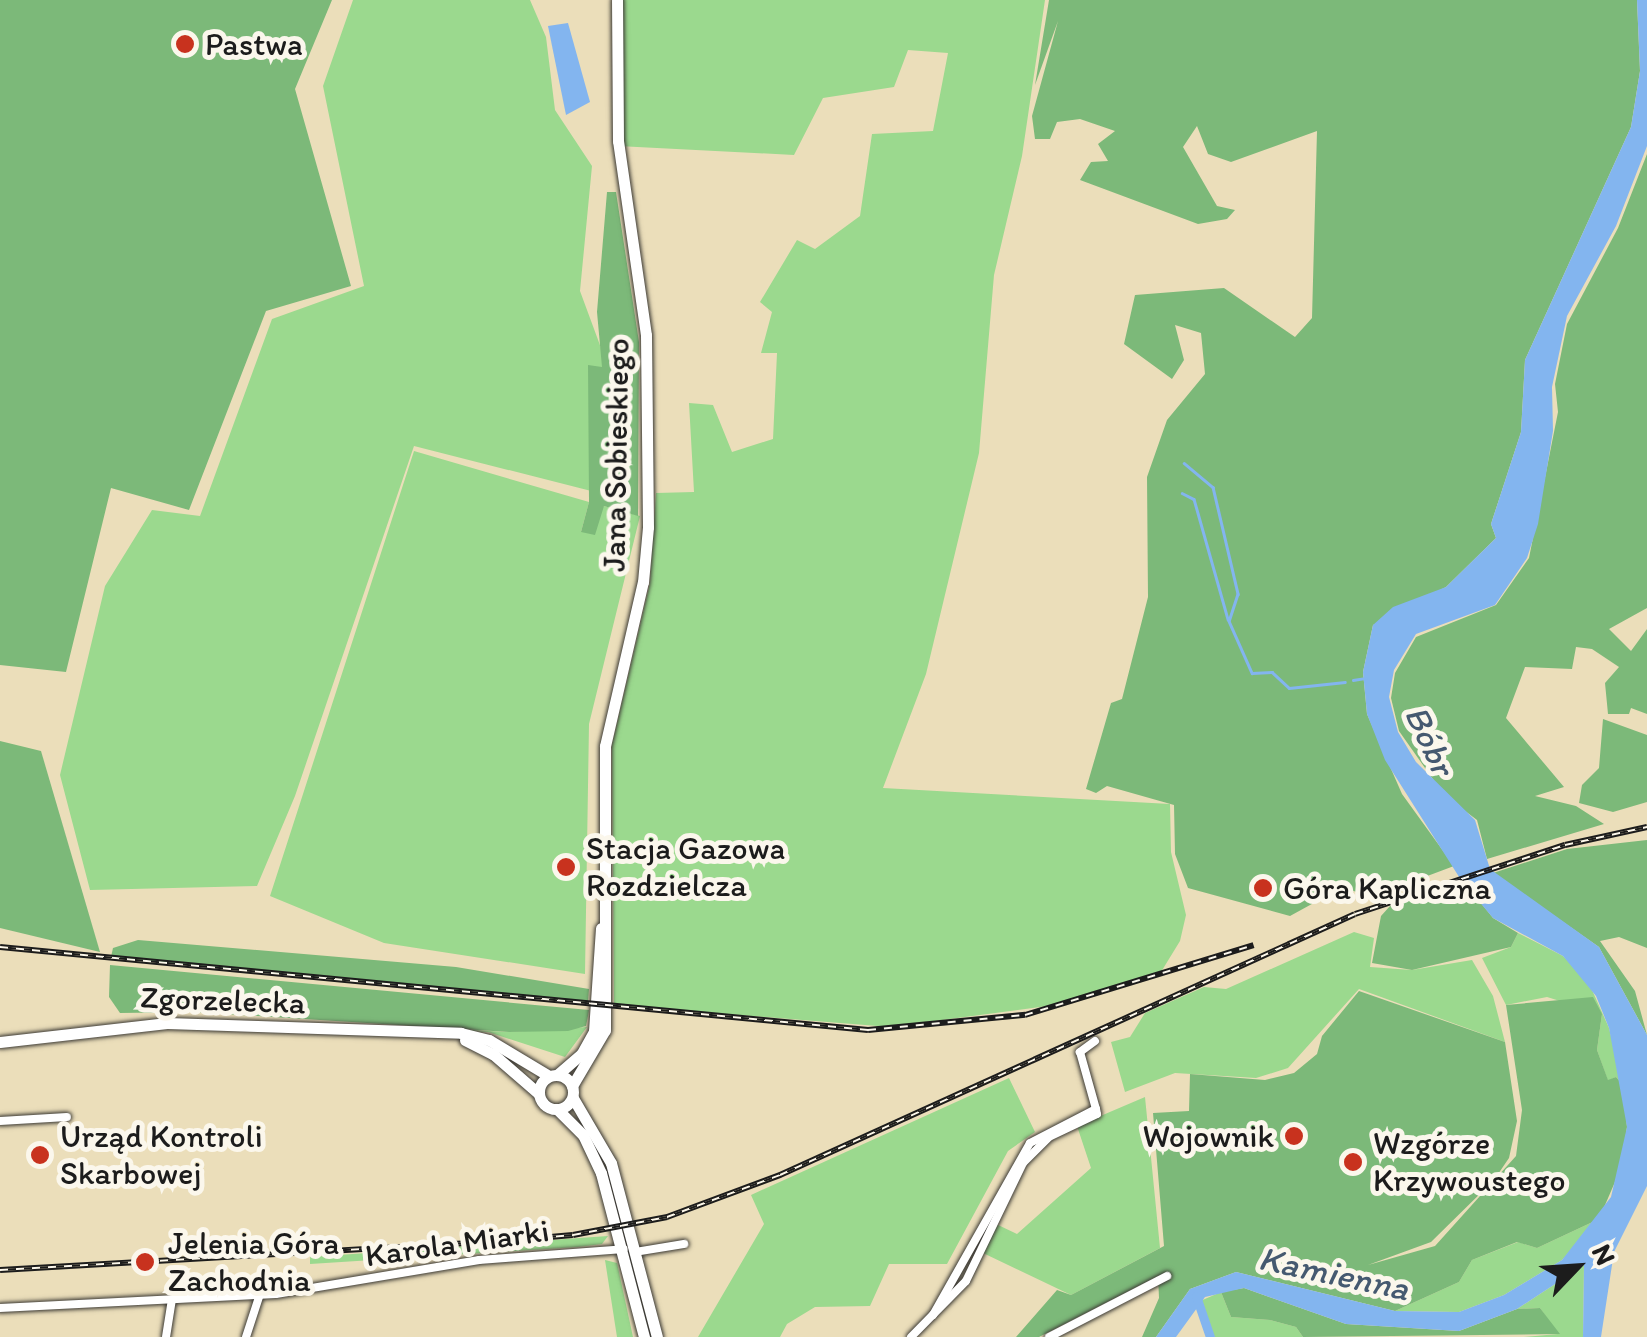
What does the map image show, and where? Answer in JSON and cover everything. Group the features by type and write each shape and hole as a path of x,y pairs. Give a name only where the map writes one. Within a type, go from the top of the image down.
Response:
{"main road":[{"name":"Jana Sobieskiego","path":"558,1110 605,1030 606,734 643,582 649,480 645,316 616,128 617,0"},
{"name":"Jana Sobieskiego","path":"538,1093 593,1035 604,909"},
{"name":"Zgorzelecka","path":"0,1042 81,1028 199,1022 446,1036 489,1040 553,1075 572,1092"},
{"name":"Zgorzelecka","path":"446,1036 482,1047 538,1093 545,1106 558,1110"},
{"path":"572,1092 602,1142 628,1222 657,1337"},
{"path":"558,1110 594,1154 644,1337"}],"street":[{"path":"912,1337 928,1322 1030,1143 1096,1109 1080,1052 1095,1041"},
{"path":"0,1121 68,1117"},
{"path":"628,1222 622,1248 639,1266"},
{"path":"636,1252 684,1244"},
{"name":"Karola Miarki","path":"0,1308 260,1294 479,1260 622,1248"},
{"path":"1049,1337 1168,1276"},
{"path":"246,1337 260,1294"},
{"path":"166,1337 172,1301"}],"green space":[{"path":"0,0 332,0 295,89 351,286 266,311 189,510 111,488 66,672 0,665"},
{"path":"353,0 530,0 546,37 555,110 592,166 580,291 611,375 603,494 414,446 295,796 257,886 90,890 60,775 105,586 152,510 200,516 272,319 364,286 323,86"},
{"path":"617,0 1045,0 1022,156 994,275 979,453 926,674 883,788 1170,804 1171,852 1186,915 1180,941 1161,972 1055,1005 890,1027 614,1005 612,745 650,583 656,493 694,492 689,403 713,405 732,452 773,439 777,353 761,353 772,312 760,302 797,240 815,249 860,216 872,134 933,131 948,53 908,50 894,87 823,98 794,155 618,146"},
{"path":"1049,0 1637,0 1640,71 1631,127 1525,360 1521,432 1491,524 1496,538 1446,587 1373,625 1363,672 1367,714 1402,794 1454,866 1374,896 1341,888 1290,916 1188,888 1175,854 1174,805 1107,786 1096,793 1086,789 1111,703 1122,699 1148,597 1147,477 1167,420 1205,374 1201,333 1175,325 1184,360 1172,379 1124,344 1135,295 1224,288 1295,337 1312,318 1317,131 1231,162 1208,154 1197,126 1183,147 1217,206 1235,210 1227,219 1198,224 1080,180 1091,162 1108,161 1098,144 1115,131 1080,119 1057,122 1050,139 1035,139 1032,116 1058,21 1035,85"},
{"path":"1647,154 1647,608 1609,629 1631,651 1647,629 1647,714 1631,708 1629,714 1608,714 1605,683 1619,667 1592,649 1576,647 1572,669 1525,667 1506,718 1564,787 1535,796 1576,806 1604,824 1487,859 1477,820 1444,795 1399,731 1391,698 1395,673 1416,637 1496,605 1529,558 1558,412 1555,384 1567,324 1618,228"},
{"path":"607,192 616,192 639,342 638,516 604,506 595,535 581,532 589,502 588,365 602,367 597,312"},
{"path":"414,451 589,502 581,532 604,506 640,516 589,724 585,974 384,943 270,896"},
{"path":"1603,719 1647,735 1647,802 1613,812 1579,803 1582,785 1599,768"},
{"path":"0,741 41,751 100,952 0,928"},
{"path":"1647,840 1647,948 1619,937 1600,941 1635,991 1647,1035 1599,947 1493,873 1567,849"},
{"path":"1464,882 1493,918 1518,933 1511,947 1412,970 1372,963 1381,916 1390,906"},
{"path":"1354,932 1374,938 1370,967 1412,970 1472,960 1493,996 1505,1042 1359,989 1288,1068 1256,1078 1175,1073 1125,1092 1111,1042 1130,1037 1145,1013 1204,987 1226,989"},
{"path":"1518,933 1563,956 1588,981 1609,1028 1623,1085 1616,1077 1608,1081 1597,1050 1602,1014 1547,997 1506,1005 1482,958 1511,947"},
{"path":"138,940 456,967 589,989 588,1002 111,957 113,948"},
{"path":"110,965 589,1010 586,1026 568,1031 509,1032 194,1012 120,1013 109,997"},
{"path":"1359,991 1505,1042 1517,1121 1509,1158 1494,1180 1431,1242 1368,1265 1435,1246 1516,1156 1522,1110 1506,1005 1593,997 1602,1014 1597,1050 1608,1080 1616,1077 1623,1085 1627,1127 1621,1168 1599,1219 1537,1248 1517,1242 1472,1260 1459,1282 1395,1311 1236,1272 1190,1289 1156,1337 1142,1337 1159,1298 1158,1276 1039,1337 1016,1337 1057,1290 1071,1295 1164,1246 1153,1113 1189,1111 1190,1074 1265,1080 1294,1073 1317,1054 1322,1036"},
{"path":"391,1026 509,1032 587,1027 565,1057 488,1032"},
{"path":"1009,1078 1035,1132 1008,1151 947,1264 889,1264 870,1306 815,1307 787,1324 780,1337 698,1337 764,1224 751,1195"},
{"path":"1145,1097 1160,1248 1071,1295 983,1253 996,1224 1017,1234 1091,1168 1077,1126"},
{"path":"1599,1219 1562,1260 1504,1295 1459,1312 1395,1311 1459,1282 1472,1260 1518,1242 1537,1248"},
{"path":"608,1236 602,1244 578,1247 310,1264 310,1257"},
{"path":"605,1260 617,1263 633,1337 617,1337"},
{"path":"1584,1265 1583,1337 1524,1337 1558,1334 1540,1308 1517,1309"},
{"path":"1244,1288 1346,1324 1459,1331 1517,1309 1540,1308 1560,1334 1303,1337 1296,1327 1231,1317 1221,1292"},
{"path":"1221,1292 1231,1317 1296,1327 1303,1337 1210,1337 1198,1302"}],"water":[{"path":"1637,0 1647,0 1647,146 1616,226 1567,316 1552,387 1553,431 1538,524 1527,558 1495,605 1416,634 1394,670 1389,697 1398,732 1416,762 1475,820 1490,869 1599,947 1647,1035 1647,1186 1614,1252 1601,1337 1583,1337 1584,1265 1517,1309 1459,1331 1346,1324 1244,1288 1205,1297 1176,1337 1156,1337 1190,1289 1236,1272 1395,1311 1459,1312 1504,1295 1562,1260 1611,1197 1627,1127 1609,1028 1596,996 1563,956 1493,918 1461,880 1385,760 1367,714 1363,672 1373,625 1393,607 1446,587 1496,538 1491,524 1521,432 1525,360 1631,127 1640,71"},
{"path":"568,23 590,102 566,115 548,26"}],"waterway":[{"path":"1184,463 1213,487 1238,594 1229,621 1252,673 1272,672 1289,688 1345,682"},
{"path":"1182,493 1194,499 1228,619"},
{"path":"1353,680 1366,678"},
{"path":"1196,1296 1210,1337"}],"railway":[{"path":"0,1270 492,1242 573,1235 667,1217 780,1175 1355,914 1565,845 1647,827"},
{"path":"0,947 868,1030 1025,1015 1254,945"}],"place":[{"name":"Pastwa","path":"185,44"},
{"name":"Stacja Gazowa Rozdzielcza","path":"566,867"},
{"name":"Góra Kapliczna","path":"1263,888"},
{"name":"Wojownik","path":"1294,1136"},
{"name":"Urząd Kontroli Skarbowej","path":"40,1155"},
{"name":"Wzgórze Krzywoustego","path":"1353,1162"},
{"name":"Jelenia Góra Zachodnia","path":"145,1262"}],"water label":[{"name":"Bóbr","path":"1430,740"},
{"name":"Kamienna","path":"1334,1273"}]}
